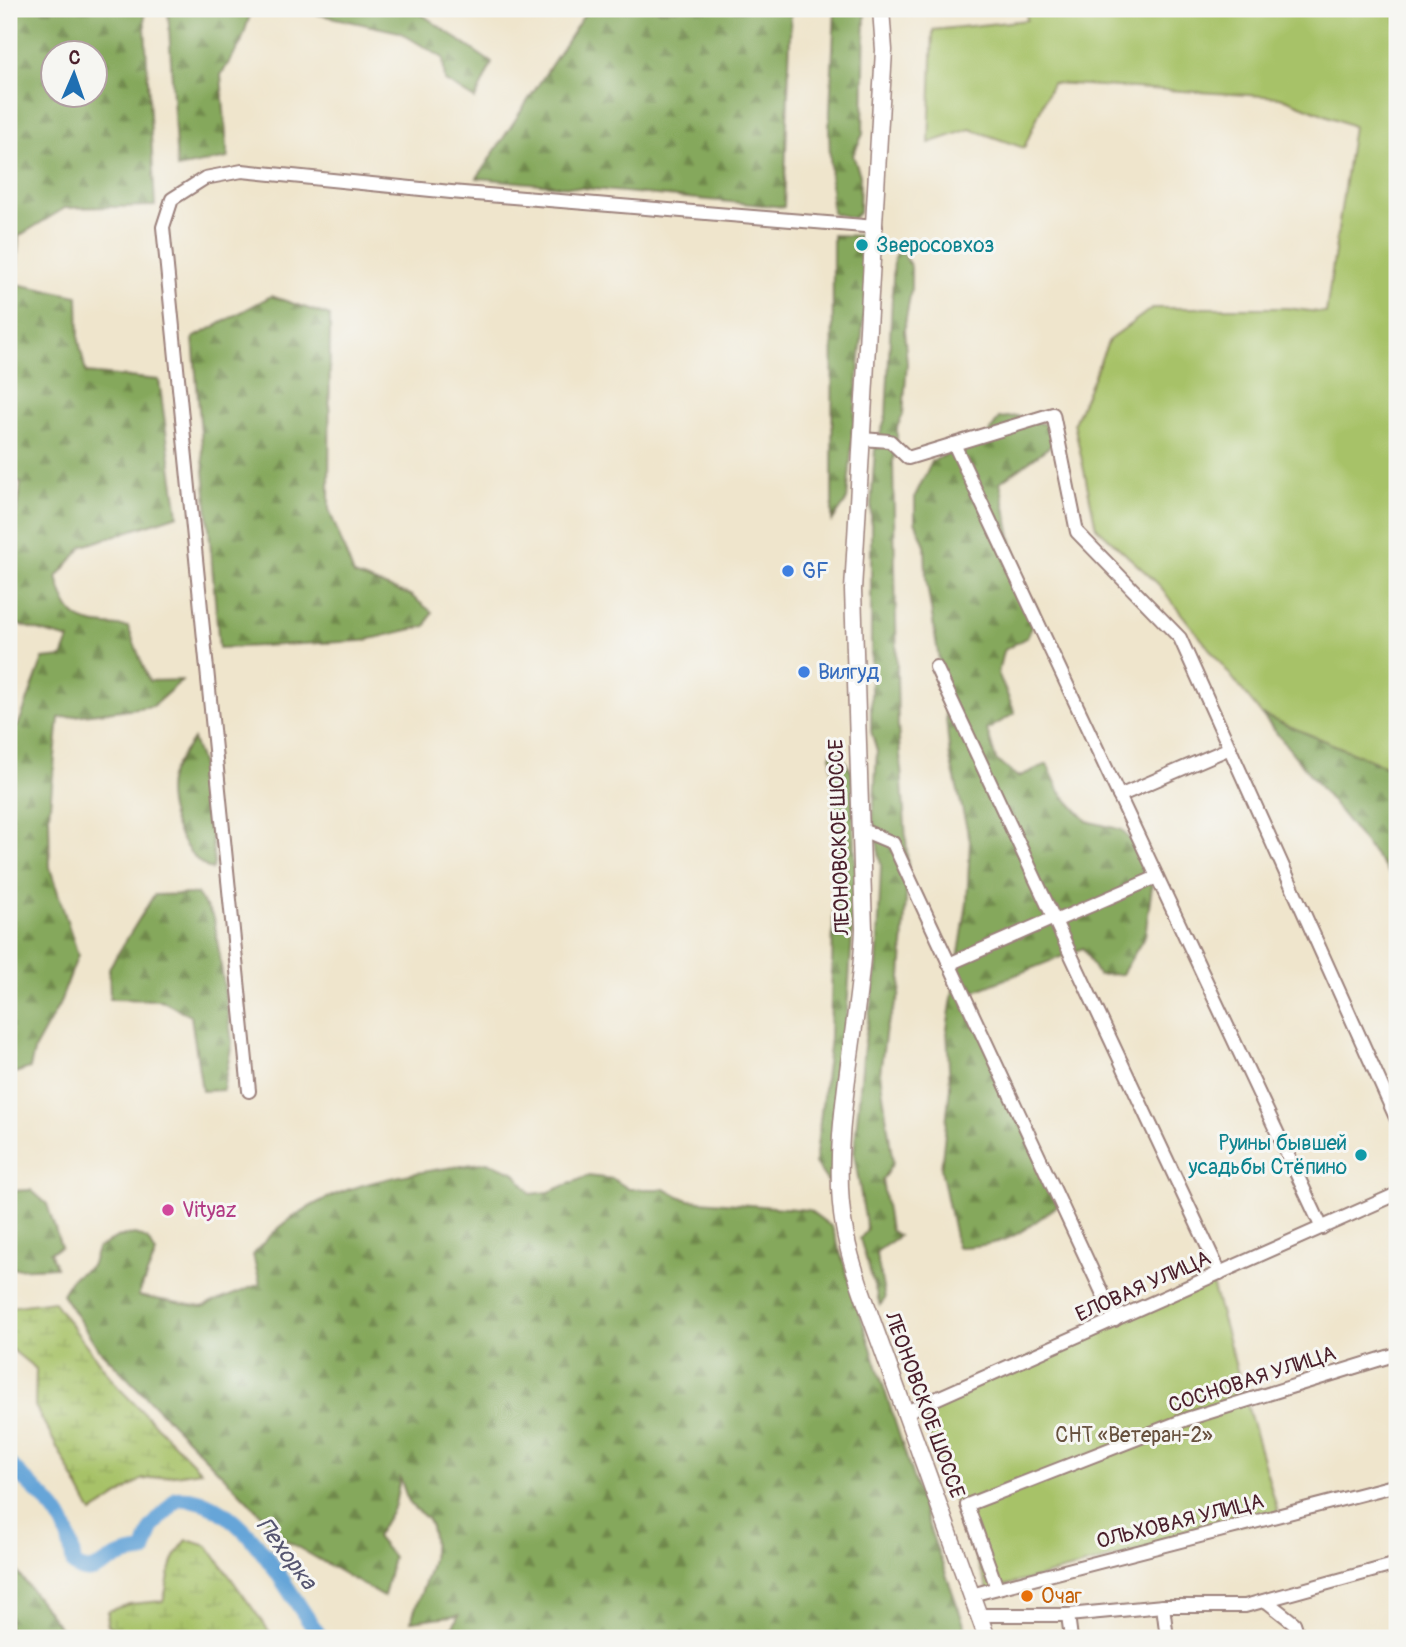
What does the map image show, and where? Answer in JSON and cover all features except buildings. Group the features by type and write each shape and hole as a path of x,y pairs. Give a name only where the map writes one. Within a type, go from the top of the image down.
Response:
{"main road":[{"name":"ЛЕОНОВСКОЕ ШОССЕ","path":"881,9 884,50 876,227 861,439 852,641 862,830 863,968 843,1122 842,1207 852,1261 904,1413 987,1638"}],"street":[{"path":"249,1091 163,227 172,199 205,178 242,171 451,192 876,227"},
{"path":"861,439 890,441 908,458 1053,414 1077,532 1180,638 1397,1120"},
{"path":"954,444 1322,1228"},
{"path":"936,667 1220,1273"},
{"path":"1119,796 1230,748"},
{"path":"862,830 893,843 1115,1320"},
{"path":"949,964 1157,877"},
{"name":"ЕЛОВАЯ УЛИЦА","path":"904,1413 1397,1195"},
{"name":"СОСНОВАЯ УЛИЦА","path":"997,1588 967,1505 1186,1419 1397,1354"},
{"name":"ОЛЬХОВАЯ УЛИЦА","path":"971,1595 1397,1485"},
{"path":"979,1615 1068,1615 1163,1606 1245,1606 1397,1564"},
{"path":"1266,1601 1294,1623 1299,1638"},
{"path":"1163,1606 1167,1638"},
{"path":"1068,1615 1071,1638"}],"green space":[{"path":"9,9 144,9 155,206 65,208 19,236 16,284 78,296 79,341 86,373 159,380 178,515 83,546 57,577 67,605 80,619 128,627 149,681 182,680 153,706 59,718 49,815 50,868 78,955 59,1005 35,1048 30,1068 9,1075 9,726 18,726 43,659 62,657 69,639 16,624 9,629 9,518 17,512 21,482 9,483"},
{"path":"168,9 252,9 241,43 221,75 228,158 177,168"},
{"path":"306,9 414,9 492,63 475,99 445,81 443,58 399,32 312,13"},
{"path":"588,9 791,9 784,207 477,178"},
{"path":"835,9 865,9 863,134 853,155 860,175 859,213 853,218 832,213 829,130"},
{"path":"1026,9 1397,9 1397,771 1262,715 1156,582 1096,527 1074,423 1109,340 1152,308 1287,308 1326,313 1353,126 1280,97 1052,83 1024,148 970,129 929,143 933,30 1027,20"},
{"path":"833,235 871,236 847,500 832,521"},
{"path":"898,251 903,253 911,267 911,290 904,330 907,363 903,415 897,427 897,447 893,461 898,726 908,867 900,994 886,1028 880,1073 893,1163 882,1180 890,1230 899,1236 876,1252 885,1299 880,1305 860,1239 867,1230 854,1154 864,1046 877,967 881,865 873,819 877,751 871,731 871,507 875,449 886,416 894,259"},
{"path":"271,296 330,316 329,509 354,575 410,595 432,612 426,626 362,641 219,648 193,338"},
{"path":"1017,416 1047,425 1053,444 1000,482 1020,582 1038,609 1027,637 1003,651 998,673 1015,713 987,730 996,760 1018,777 1047,764 1060,792 1087,821 1122,830 1143,857 1152,886 1145,936 1122,974 1098,975 1083,948 965,995 1058,1205 1022,1231 1001,1241 957,1247 941,1169 950,1087 947,1029 967,903 970,841 950,758 942,678 926,578 925,545 915,521 915,496 932,461 987,436 999,418"},
{"path":"1262,715 1397,771 1397,883"},
{"path":"193,739 206,777 214,864 212,870 192,855 184,843 177,830 169,802 170,777"},
{"path":"831,750 838,750 852,772 856,879 836,1172 828,1182 815,1163 830,1038 835,853"},
{"path":"197,894 214,918 232,1042 223,1090 202,1091 191,1016 161,1000 110,999 109,968 154,895"},
{"path":"487,1162 514,1172 531,1194 549,1192 588,1176 613,1179 629,1189 664,1189 688,1200 809,1210 832,1227 928,1524 969,1638 446,1638 459,1615 411,1621 429,1572 433,1534 428,1520 409,1501 400,1478 395,1505 376,1537 393,1557 384,1597 287,1541 98,1348 62,1294 72,1278 91,1266 97,1249 117,1237 135,1234 147,1239 156,1253 138,1296 202,1307 260,1284 253,1255 276,1231 302,1212 330,1197 391,1178"},
{"path":"31,1190 47,1204 61,1247 50,1252 56,1267 9,1269 9,1191"},
{"name":"СНТ «Ветеран-2»","path":"1210,1277 1279,1515 988,1590 919,1407"},
{"path":"53,1301 118,1387 201,1471 141,1480 92,1513 35,1406 36,1369 10,1348 9,1343 9,1307"},
{"path":"187,1540 208,1546 274,1638 124,1638 107,1624 108,1611 129,1604 163,1601 173,1562"},
{"path":"9,1561 65,1634 81,1638 9,1638"}],"waterway":[{"name":"Пехорка","path":"9,1464 60,1517 71,1545 74,1565 81,1569 92,1570 124,1555 144,1551 152,1527 177,1499 200,1501 222,1512 261,1550 321,1638"}],"place":[{"name":"Зверосовхоз","path":"862,245"},
{"name":"GF","path":"788,571"},
{"name":"Вилгуд","path":"804,672"},
{"name":"Руины бывшей усадьбы Стёпино","path":"1361,1155"},
{"name":"Vityaz","path":"168,1210"},
{"name":"Очаг","path":"1027,1596"}]}
